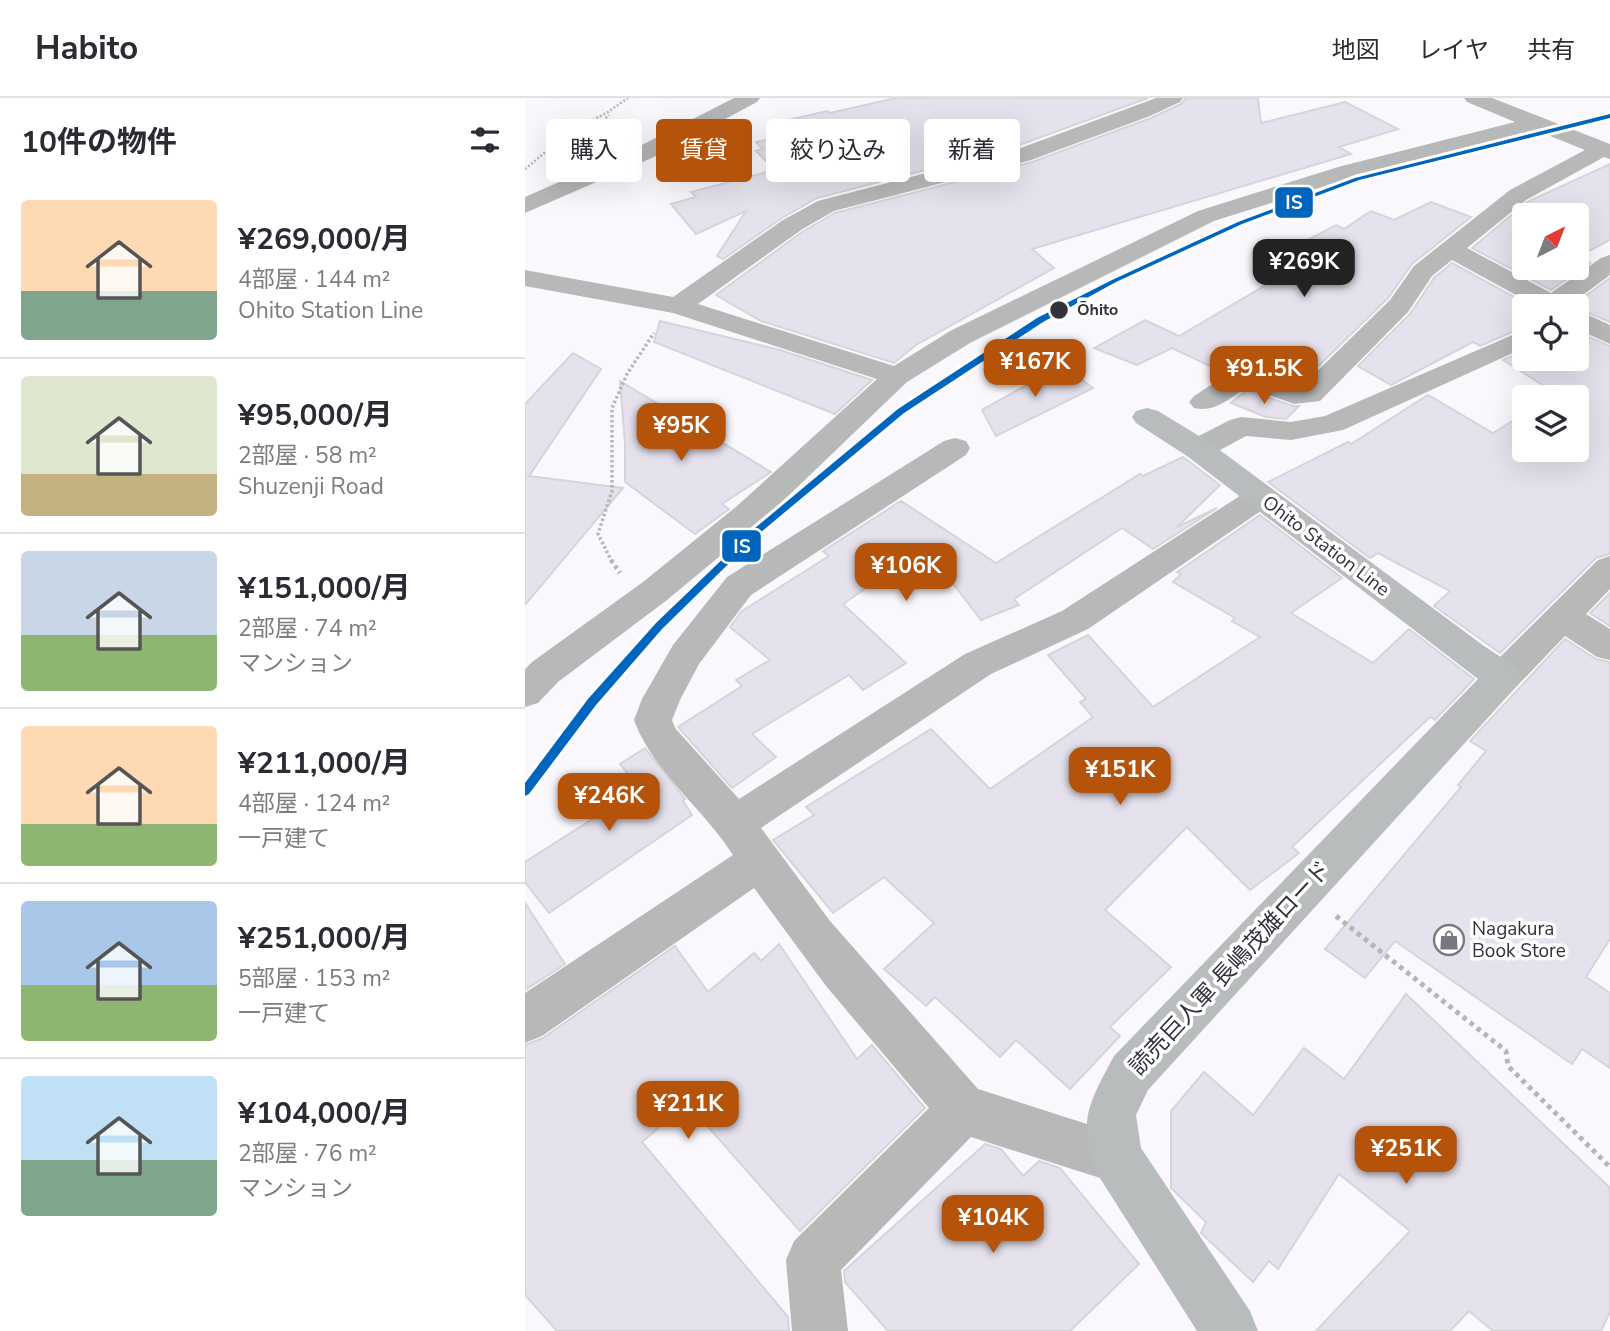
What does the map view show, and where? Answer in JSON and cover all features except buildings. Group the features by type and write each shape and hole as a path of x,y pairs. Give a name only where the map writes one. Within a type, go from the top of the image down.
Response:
{"highway":[{"path":"525,206 646,152 750,98"}],"main road":[{"name":"Ohito Station Line","path":"1147,417 1198,449 1471,656 1503,677"},
{"name":"読売巨人軍 長嶋茂雄ロード","path":"1230,1331 1116,1157 1111,1113 1131,1073 1503,677"}],"street":[{"path":"678,306 792,225 826,206 1023,155 1143,112 1173,98"},
{"path":"1474,98 1607,151"},
{"path":"532,677 641,601 749,514 897,376 960,337 1206,216 1346,172 1536,123"},
{"path":"1204,402 1244,376 1294,395 1310,395 1399,306 1423,271 1518,195 1607,151"},
{"path":"1451,249 1532,294"},
{"path":"1570,294 1610,263"},
{"path":"525,278 678,306 897,376"},
{"path":"1589,324 1610,335"},
{"path":"1198,449 1241,426 1291,431 1332,424 1512,343"},
{"path":"955,449 739,586 686,655 661,699 653,720 659,736 736,823 759,861 823,949 963,1109 1116,1157"},
{"path":"736,823 978,664 1075,620 1260,497"},
{"path":"1503,677 1610,568"},
{"path":"1563,617 1610,647"},
{"path":"525,1020 759,861"},
{"path":"820,1331 813,1260 963,1109"}],"path":[{"path":"525,169 578,127 611,113 628,98"},
{"path":"641,601 608,556 598,534 613,491 612,408 627,374 652,335 678,306"},
{"path":"1301,890 1506,1051 1508,1066 1610,1167"}],"transit line":[{"name":"IS","path":"525,791 592,702 659,626 758,530 901,411 1040,320 1114,281 1240,223 1357,179 1610,116"}],"place":[{"name":"Ōhito","path":"1059,310"},
{"name":"Nagakura Book Store","path":"1449,940"}]}
